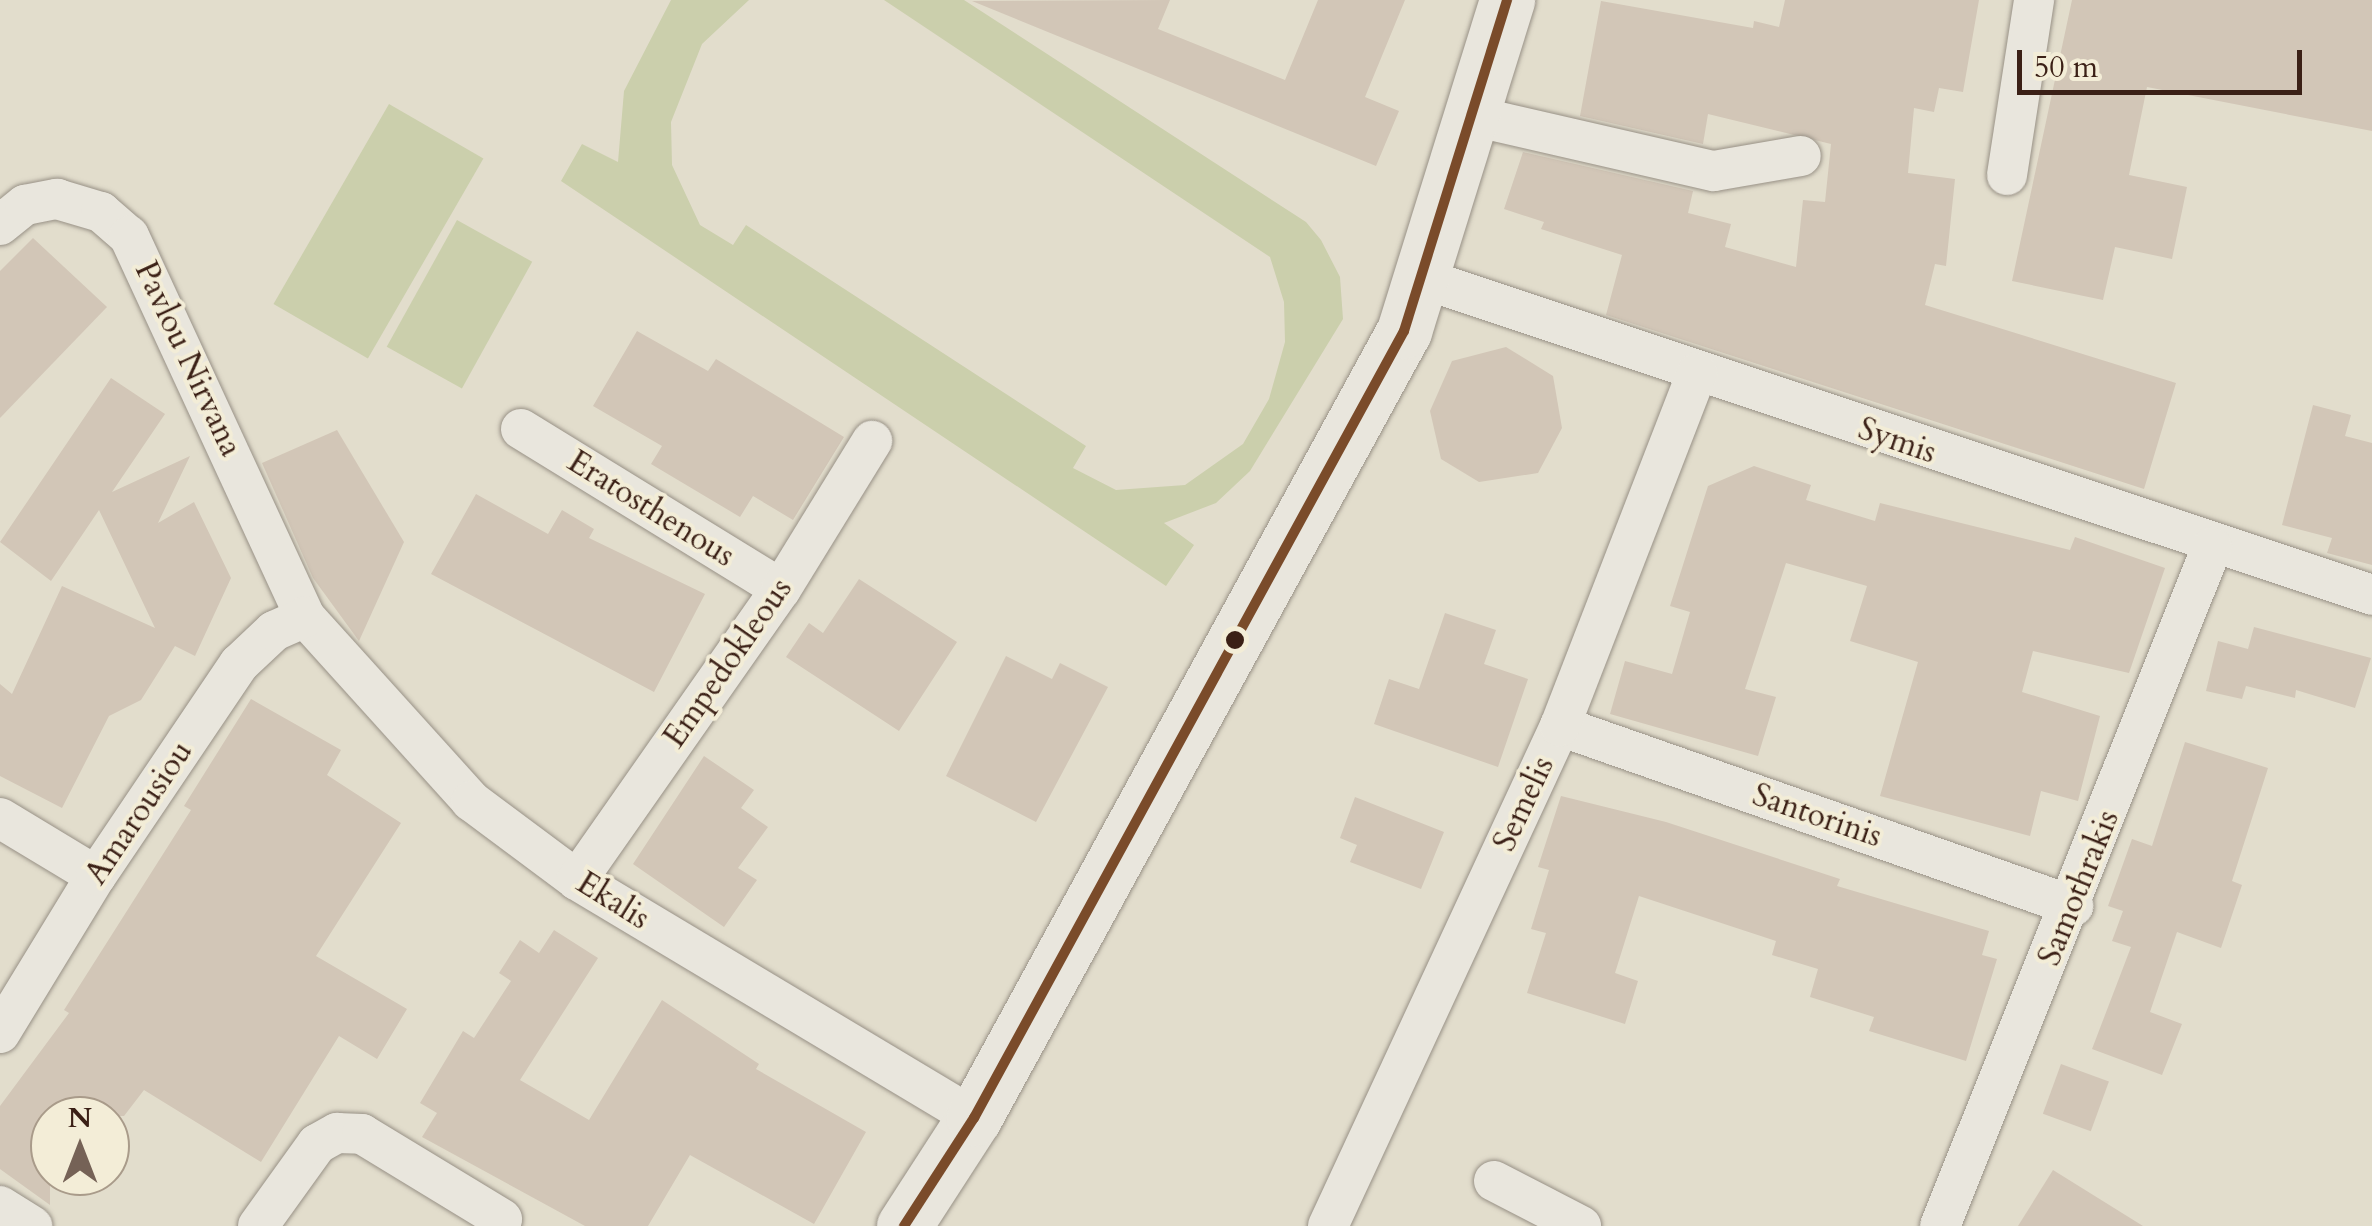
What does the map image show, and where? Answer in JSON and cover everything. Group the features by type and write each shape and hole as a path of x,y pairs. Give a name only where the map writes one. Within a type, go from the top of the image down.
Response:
{"street":[{"path":"904,1226 974,1118 1404,331 1424,279 1508,0"},
{"path":"2007,175 2034,0"},
{"path":"1472,116 1714,171 1801,156"},
{"name":"Pavlou Nirvana","path":"0,225 25,205 57,200 101,212 130,236 304,617"},
{"name":"Symis","path":"1424,279 2212,547 2372,595"},
{"name":"Semelis","path":"1328,1226 1560,726 1696,373"},
{"name":"Eratosthenous","path":"521,429 781,590"},
{"name":"Empedokleous","path":"577,880 781,590 872,441"},
{"name":"Samothrakis","path":"1940,1226 2073,906 2212,547"},
{"name":"Amarousiou","path":"0,1034 96,876 239,664 274,631 304,617"},
{"name":"Ekalis","path":"304,617 471,800 577,880 974,1118"},
{"name":"Santorinis","path":"1560,726 2073,906"},
{"path":"0,818 96,876"},
{"path":"258,1226 317,1144 337,1133 362,1134 502,1219"},
{"path":"1494,1181 1581,1226"},
{"path":"0,1206 32,1226"}],"green space":[{"path":"671,0 749,0 702,44 671,122 672,165 700,225 733,245 746,225 1086,446 1073,468 1116,490 1185,485 1243,444 1269,399 1285,342 1284,302 1270,257 884,0 964,0 1306,222 1321,240 1340,277 1343,319 1250,471 1216,503 1164,523 1194,545 1166,586 561,181 582,144 618,162 624,91"},
{"path":"389,104 483,158 368,359 274,304"},
{"path":"457,220 532,262 462,389 387,347"}],"building":[{"path":"1170,0 1158,29 1285,80 1318,0 1405,0 1365,97 1399,111 1376,166 972,1"},
{"path":"1785,0 1979,0 1963,92 1939,88 1934,112 1914,108 1908,173 1955,179 1946,266 1935,264 1925,305 2176,383 2144,489 1606,315 1622,255 1541,229 1544,222 1504,209 1523,152 1693,191 1688,213 1731,224 1725,247 1796,267 1803,200 1825,202 1831,144 1708,114 1703,144 1580,116 1601,1 1753,28 1754,21 1779,27"},
{"path":"2072,0 2372,0 2372,131 2147,87 2129,175 2187,187 2172,259 2115,247 2103,300 2012,281"},
{"path":"33,238 107,307 0,418 0,271"},
{"path":"637,331 708,371 716,359 844,437 793,520 753,496 740,517 651,464 662,446 593,406"},
{"path":"1506,347 1553,376 1562,428 1538,473 1479,482 1441,459 1430,411 1452,361"},
{"path":"111,378 165,414 112,492 190,456 158,523 194,502 231,578 195,656 175,646 141,700 109,716 62,808 0,776 0,684 12,694 62,586 155,628 99,510 51,581 0,542"},
{"path":"2313,405 2351,415 2345,436 2372,443 2372,565 2327,553 2332,538 2282,525"},
{"path":"337,430 404,542 359,641 313,578 262,463"},
{"path":"1754,466 1811,485 1806,500 1875,521 1880,503 2070,550 2075,537 2165,568 2129,673 2033,651 2022,692 2100,716 2078,801 2041,791 2030,836 1880,796 1918,662 1850,641 1867,586 1786,563 1745,689 1776,697 1758,756 1610,714 1625,661 1672,674 1690,612 1670,606 1708,486"},
{"path":"476,494 548,534 562,510 594,529 589,538 705,594 654,692 431,574"},
{"path":"859,579 957,642 899,731 786,657 809,623 823,633"},
{"path":"1445,613 1496,630 1484,664 1528,679 1498,767 1374,724 1389,679 1419,689"},
{"path":"2254,627 2371,658 2355,708 2296,690 2295,698 2246,686 2242,699 2206,691 2218,641 2248,649"},
{"path":"1006,656 1052,679 1060,663 1108,687 1036,822 946,776"},
{"path":"251,699 341,750 327,775 401,823 316,956 407,1009 377,1059 339,1036 261,1162 144,1090 130,1108 130,1096 30,1096 30,1191 0,1169 0,1106 69,1013 64,1010 191,810 184,806"},
{"path":"2185,742 2268,768 2232,881 2242,885 2221,948 2177,932 2150,1012 2182,1024 2162,1075 2092,1049 2131,947 2112,941 2123,911 2108,906 2132,839 2152,846"},
{"path":"704,756 754,790 741,808 768,827 738,868 757,880 724,927 633,864"},
{"path":"1561,796 1666,822 1840,879 1837,886 1989,931 1982,955 1997,959 1966,1061 1869,1031 1874,1017 1810,997 1818,969 1772,955 1776,941 1639,896 1615,973 1638,981 1625,1024 1527,993 1546,933 1531,929 1549,870 1538,867"},
{"path":"1355,797 1444,832 1421,889 1350,862 1357,845 1340,838"},
{"path":"554,930 598,958 520,1080 589,1120 662,1000 759,1064 756,1069 866,1132 814,1224 690,1155 648,1226 585,1226 422,1137 437,1113 420,1103 463,1031 474,1038 511,981 499,973 520,940 539,953"},
{"path":"2061,1064 2109,1081 2091,1131 2043,1114"},
{"path":"2053,1170 2143,1226 2018,1226"}],"transit line":[{"path":"904,1226 974,1118 1404,331 1507,0"}]}
